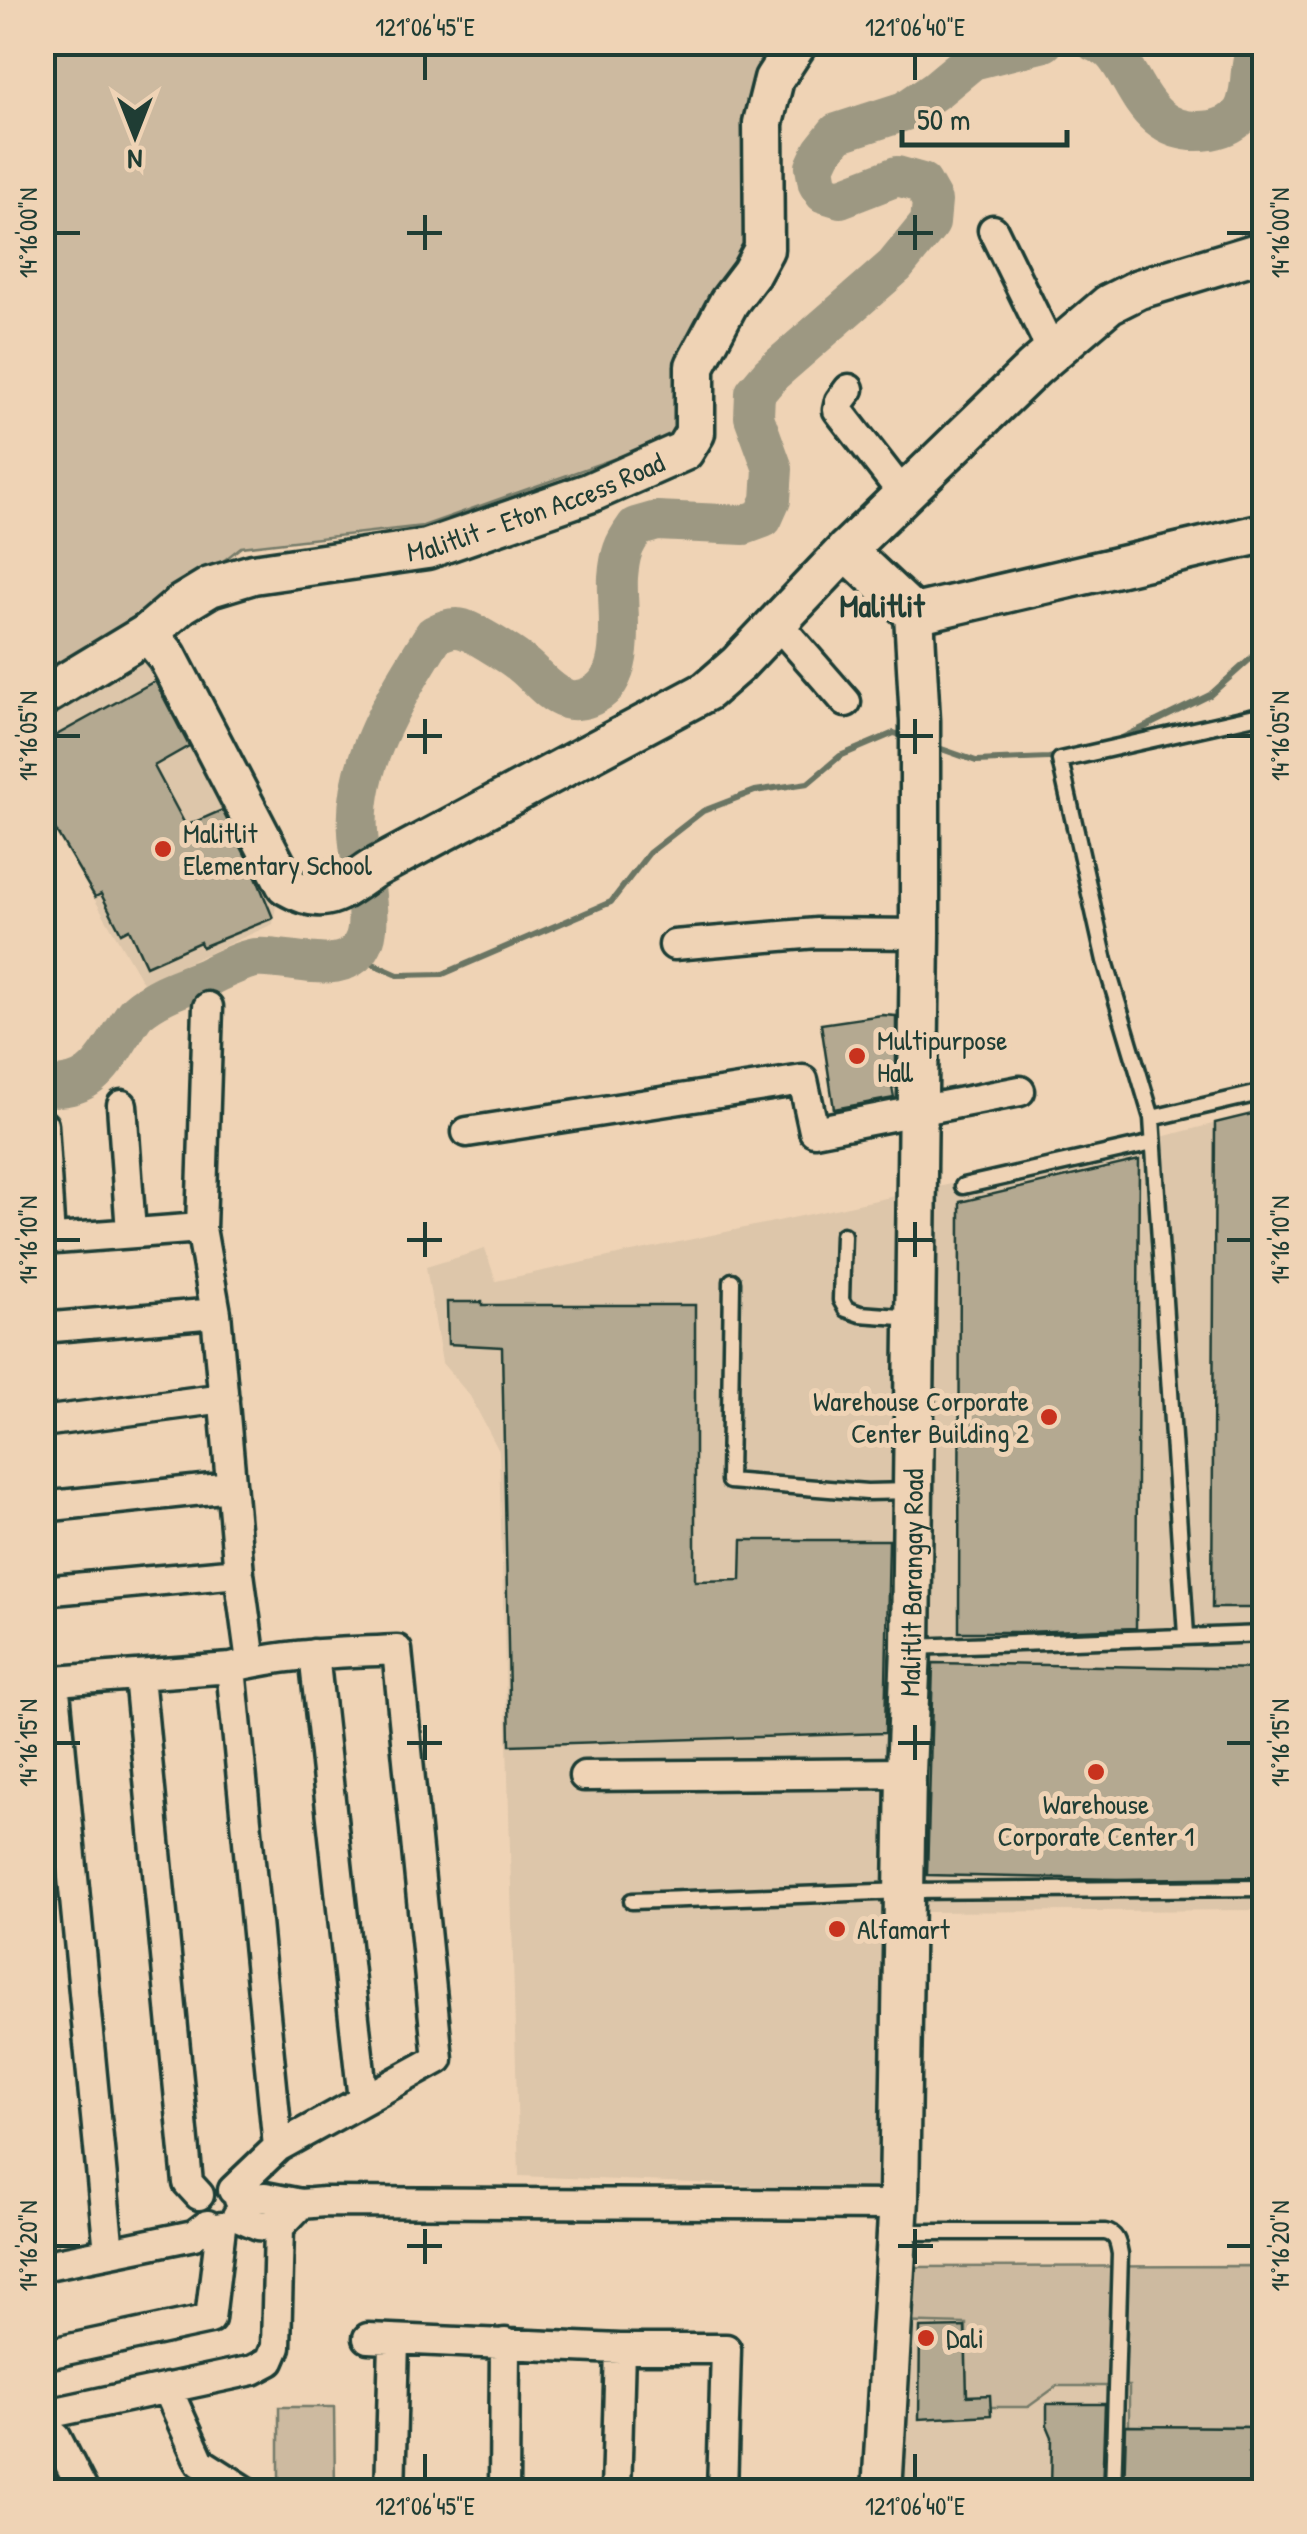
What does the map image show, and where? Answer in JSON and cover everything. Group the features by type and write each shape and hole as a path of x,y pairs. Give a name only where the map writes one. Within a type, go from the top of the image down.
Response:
{"street":[{"name":"Malitlit - Eton Access Road","path":"42,697 148,633 182,604 210,587 253,574 428,549 588,493 684,451 695,434 695,366 729,302 764,250 763,122 774,79 798,42"},
{"path":"993,230 1052,351"},
{"path":"148,633 167,656 286,885 314,897 330,897 707,691 903,494 1052,351 1109,304 1139,288 1264,251"},
{"path":"850,388 838,410 903,494"},
{"path":"846,550 914,614 1264,533"},
{"name":"Malitlit Barangay Road","path":"882,2492 898,2219 911,1647 920,934 920,737 914,614"},
{"path":"777,623 846,702"},
{"path":"674,946 817,933 920,934"},
{"path":"208,1007 201,1228 216,1312 239,1573 241,1665 278,2147"},
{"path":"467,1132 804,1080 814,1131 1020,1091"},
{"path":"122,1105 131,1232"},
{"path":"42,1125 46,1239 201,1228"},
{"path":"42,1328 216,1312"},
{"path":"42,1422 224,1398"},
{"path":"42,1506 230,1486"},
{"path":"42,1591 239,1573"},
{"path":"42,2266 194,2235 227,2211 278,2147 438,2060 398,1650 314,1654 139,1676 48,1681 109,2252"},
{"path":"314,1654 363,2100"},
{"path":"139,1676 188,2183 199,2194 197,2211 227,2211 265,2197 300,2204 344,2202 898,2219"},
{"path":"584,1776 906,1773"},
{"path":"84,2492 49,2426 167,2388 253,2370 270,2360 276,2348 279,2227 300,2204"},
{"path":"227,2211 258,2226 279,2227"},
{"path":"42,2355 210,2319 227,2211"},
{"path":"390,2492 381,2339 620,2349 726,2349 722,2492"},
{"path":"504,2492 505,2343"},
{"path":"616,2492 620,2349"},
{"path":"167,2388 200,2462 247,2492"}],"lane":[{"path":"1186,1636 1152,1118 1105,961 1060,760 1264,714"},
{"path":"1152,1118 1264,1092"},
{"path":"963,1186 1153,1142"},
{"path":"843,1235 841,1300 846,1309 860,1314 915,1318"},
{"path":"732,1282 729,1481 868,1492 912,1491"},
{"path":"911,1647 1264,1634"},
{"path":"632,1901 905,1891 1264,1888"},
{"path":"898,2219 1105,2232 1116,2238 1120,2254 1113,2492"}],"shaded area":[{"path":"42,43 788,43 752,236 685,420 664,441 423,526 241,547 43,693"},
{"name":"Malitlit Elementary School","path":"159,641 279,888 273,924 143,983 43,810 42,705"},
{"path":"1264,1111 1264,1910 921,1912 914,2192 519,2176 499,1451 470,1396 442,1363 426,1267 485,1249 496,1281 1102,1152"},
{"path":"1264,2266 1264,2491 906,2491 893,2322"},
{"path":"1264,2266 1264,2491 1249,2491 1249,2427 1129,2426 1129,2386 1057,2386 1028,2407 966,2407 966,2324 893,2322 898,2267"},
{"path":"279,2407 334,2407 335,2491 279,2491"}],"building":[{"name":"Malitlit Elementary School","path":"155,681 189,746 154,766 186,826 222,810 273,918 202,947 200,942 146,966 129,929 121,933 101,894 95,897 42,807 42,757 50,753 44,742"},
{"name":"Multipurpose Hall","path":"896,1016 894,1098 834,1109 821,1024"},
{"path":"1264,1111 1264,1608 1212,1608 1215,1123"},
{"name":"Warehouse Corporate Center Building 2","path":"1139,1160 1136,1628 959,1632 960,1202"},
{"path":"447,1302 695,1305 695,1581 741,1580 742,1540 889,1540 885,1733 510,1745 502,1347 448,1344"},
{"name":"Warehouse Corporate Center 1","path":"933,1663 1264,1669 1264,1877 927,1875"},
{"path":"965,2327 967,2396 990,2395 991,2415 919,2419 920,2328"},
{"path":"1047,2404 1105,2404 1102,2492 1051,2492 1052,2437 1047,2425"},
{"path":"1126,2426 1249,2427 1249,2492 1124,2492"}],"waterway":[{"path":"42,1086 72,1085 83,1080 101,1065 144,1006 229,966 255,958 332,963 357,952 367,928 358,832 363,779 381,729 434,635 452,628 468,631 511,656 548,689 566,699 588,697 606,685 613,672 619,640 620,562 636,527 657,521 744,525 763,518 771,500 773,469 754,417 755,393 771,374 895,266 930,223 932,201 922,183 897,176 840,198 824,193 815,167 822,152 837,133 905,111 972,60 1044,42"},
{"path":"1095,42 1109,49 1119,61 1150,110 1185,130 1220,128 1243,111 1258,42"},
{"path":"1118,740 1210,695 1258,652 1264,654"},
{"path":"355,956 398,975 443,974 611,902 649,853 703,811 755,791 808,783 840,756 894,733 907,737"},
{"path":"933,746 976,761 1062,755"}],"place":[{"name":"Malitlit Elementary School","path":"163,849"},
{"name":"Multipurpose Hall","path":"857,1056"},
{"name":"Warehouse Corporate Center Building 2","path":"1049,1417"},
{"name":"Warehouse Corporate Center 1","path":"1096,1772"},
{"name":"Alfamart","path":"837,1929"},
{"name":"Dali","path":"926,2338"}],"district":[{"name":"Malitlit","path":"882,606"}]}
